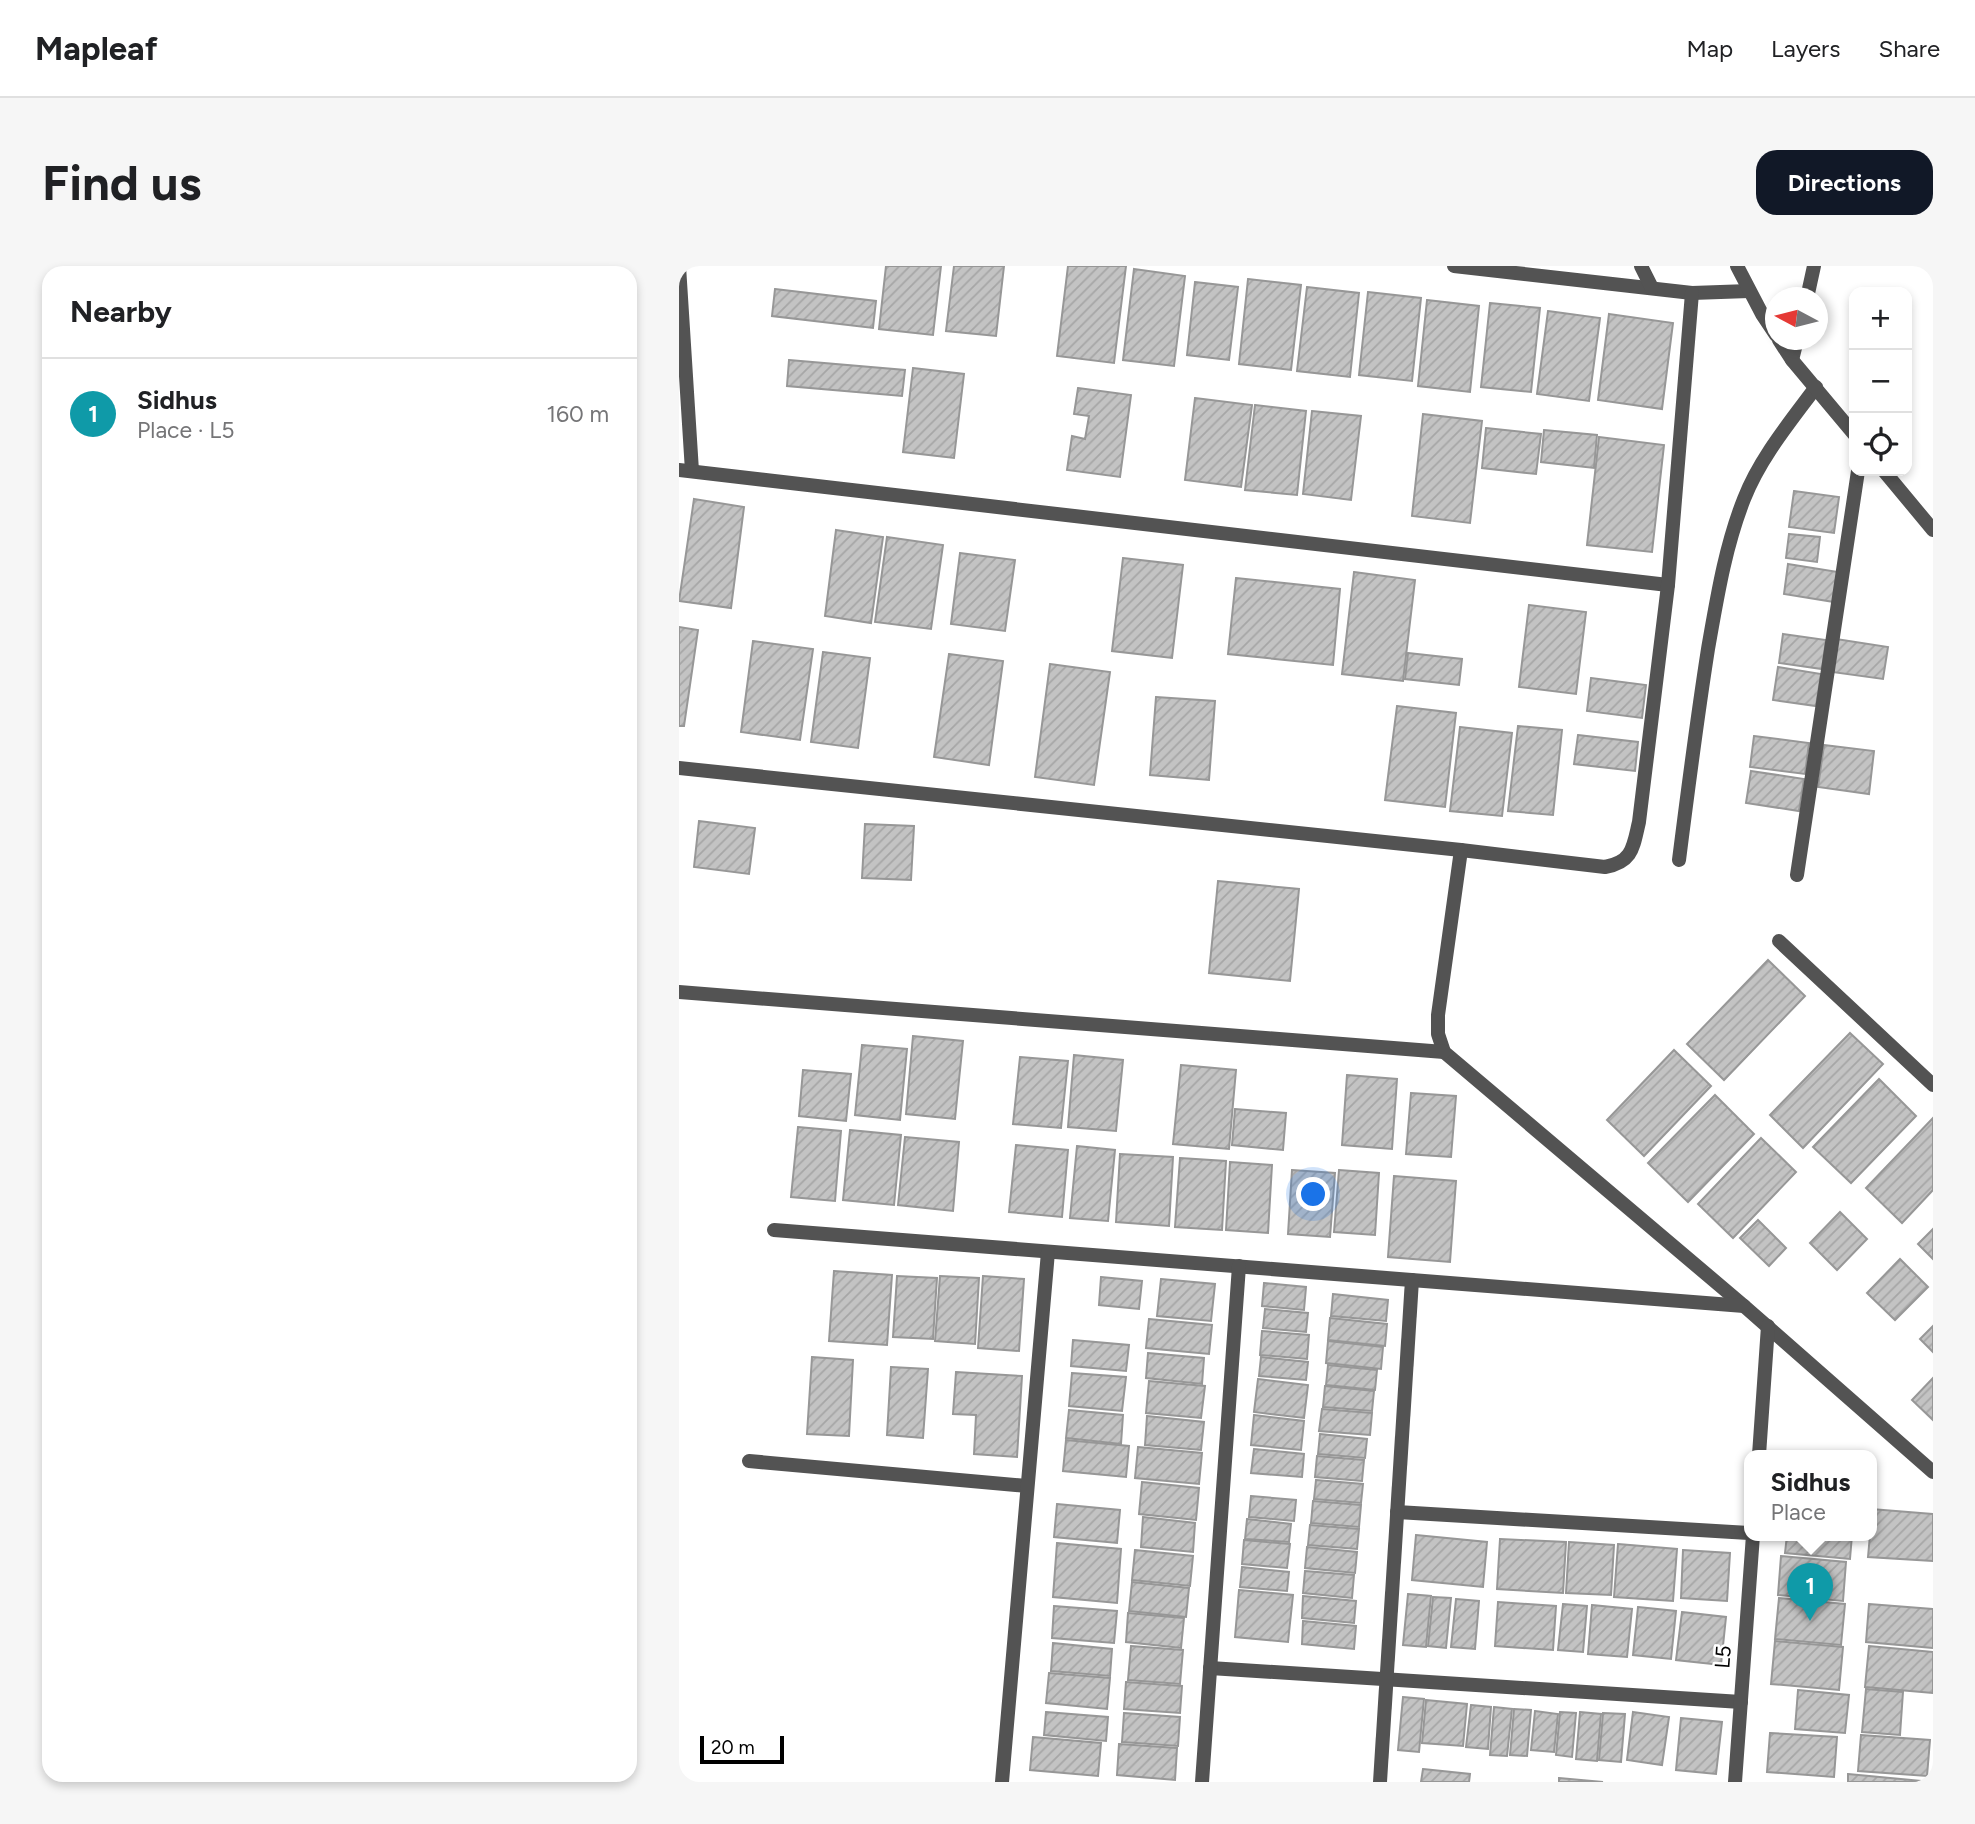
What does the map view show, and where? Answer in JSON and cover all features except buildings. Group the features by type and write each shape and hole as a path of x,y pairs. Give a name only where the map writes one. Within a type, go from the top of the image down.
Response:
{"street":[{"path":"679,266 685,470 1668,585"},
{"path":"1454,266 1692,293 1749,291"},
{"path":"1641,266 1651,288"},
{"path":"1737,266 1765,318"},
{"path":"1809,287 1814,266"},
{"path":"679,768 1605,867 1621,864 1632,850 1639,822 1668,585 1692,293"},
{"path":"1786,350 1849,428"},
{"path":"1792,360 1794,350"},
{"path":"1679,859 1703,683 1720,578 1731,536 1744,496 1768,453 1815,387"},
{"path":"1797,875 1857,476"},
{"path":"1888,476 1933,530"},
{"path":"1461,850 1439,1015 1438,1034 1444,1052 1768,1326 1933,1472"},
{"path":"1779,941 1933,1085"},
{"path":"679,992 1444,1052"},
{"path":"774,1230 1744,1306"},
{"path":"1002,1782 1048,1252"},
{"path":"1202,1782 1238,1266"},
{"path":"1380,1782 1412,1280"},
{"path":"1759,1450 1768,1326"},
{"path":"749,1461 1027,1486"},
{"path":"1397,1512 1744,1534"},
{"name":"L5","path":"1735,1782 1751,1541"},
{"path":"1210,1668 1741,1702"}],"place":[{"name":"Sidhus","path":"1810,1621"}]}
